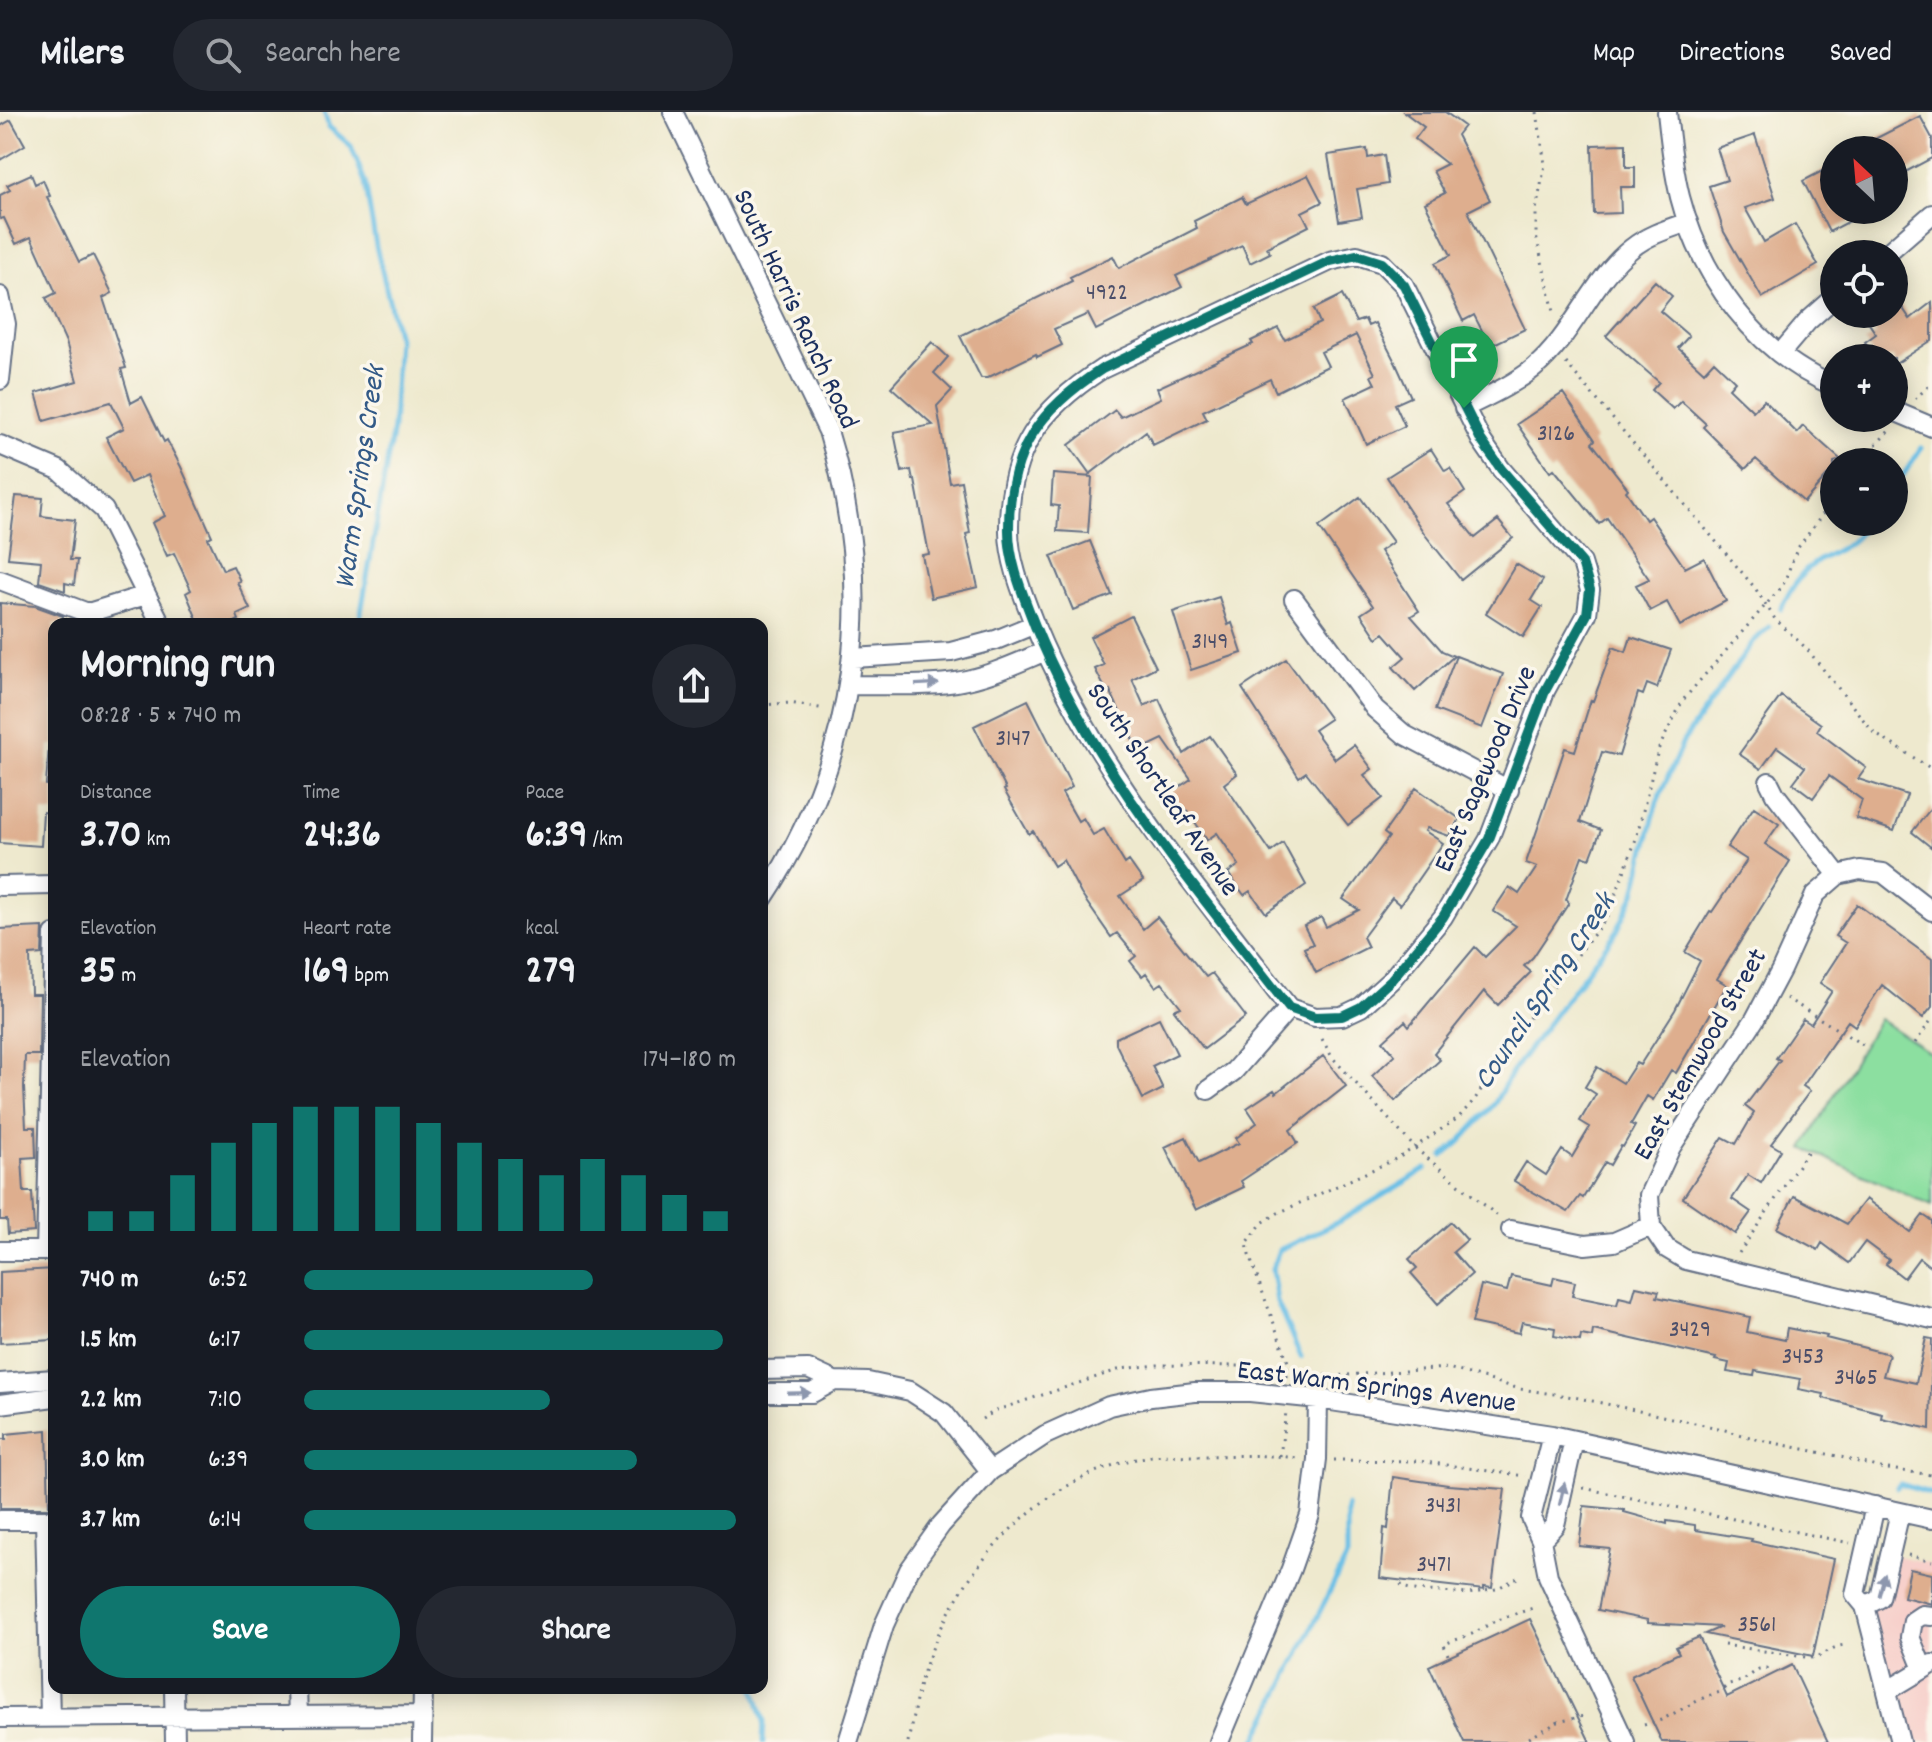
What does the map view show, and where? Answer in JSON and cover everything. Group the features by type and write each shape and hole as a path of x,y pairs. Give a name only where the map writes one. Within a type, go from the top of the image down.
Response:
{"street":[{"name":"South Harris Ranch Road","path":"673,112 828,431 841,473 855,561 853,658 827,771 810,817 768,891"},
{"path":"1667,112 1675,174 1688,222 1716,282 1739,315 1780,354 1820,379"},
{"path":"1902,240 1932,214"},
{"path":"1464,408 1508,386 1535,367 1555,347 1631,248 1650,236 1688,222"},
{"name":"South Shortleaf Avenue","path":"1289,1008 1184,874 1078,715 1046,651 1011,552 1008,529 1011,488 1026,445 1053,406 1070,389 1102,369 1330,261 1357,255 1382,263 1404,285 1464,408"},
{"path":"0,296 6,324 0,380"},
{"path":"1780,354 1820,310"},
{"name":"East Sagewood Drive","path":"1289,1008 1315,1017 1342,1016 1361,1007 1391,980 1426,939 1458,894 1489,839 1545,691 1587,614 1590,590 1582,563 1501,469 1464,408"},
{"path":"1908,416 1932,427"},
{"path":"0,445 59,470 104,510 158,618"},
{"path":"0,580 86,618"},
{"path":"90,618 146,595"},
{"path":"1294,599 1375,709 1405,735 1509,790"},
{"path":"853,658 951,652 1035,624"},
{"path":"849,685 930,685 958,681 1004,669 1046,651"},
{"path":"1769,782 1838,875 1860,870 1883,873 1932,911"},
{"name":"East Stemwood Street","path":"1651,1226 1649,1195 1671,1147 1755,1019 1815,895 1838,875"},
{"path":"0,886 48,885"},
{"path":"1208,1090 1234,1071 1289,1008"},
{"path":"1511,1230 1585,1245 1614,1242 1651,1226 1666,1248 1686,1260 1932,1319"},
{"path":"0,1251 48,1251"},
{"path":"768,1370 808,1369 834,1381 868,1382 910,1391 944,1413 990,1471"},
{"path":"0,1383 48,1379"},
{"path":"768,1393 812,1393 834,1381"},
{"name":"East Warm Springs Avenue","path":"848,1742 884,1625 909,1570 941,1525 990,1471 1045,1435 1109,1406 1151,1397 1195,1392 1250,1392 1318,1399 1552,1435 1932,1519"},
{"path":"0,1404 48,1398"},
{"path":"1219,1742 1291,1569 1310,1515 1317,1459 1318,1399"},
{"path":"1552,1435 1531,1518 1541,1540 1548,1576 1625,1742"},
{"path":"1541,1540 1555,1525 1574,1440"},
{"path":"1875,1506 1855,1594 1865,1606 1900,1742"},
{"path":"1865,1606 1880,1598 1900,1512"},
{"path":"0,1520 48,1520"},
{"path":"1887,1691 1930,1666 1910,1637 1913,1621 1922,1615 1932,1616"},
{"path":"50,1694 50,1717"},
{"path":"174,1694 175,1742"},
{"path":"297,1694 298,1716"},
{"path":"422,1742 423,1694"},
{"path":"0,1718 422,1715"}],"path":[{"path":"1537,112 1545,165 1536,210 1536,236 1555,317"},
{"path":"1561,358 1755,588 1775,619 1807,649 1874,733 1932,769"},
{"path":"1908,406 1932,383"},
{"path":"1871,448 1884,432"},
{"path":"1285,1383 1288,1362 1247,1243 1262,1223 1278,1213 1342,1186 1415,1148 1458,1118 1475,1099 1518,1032 1608,916 1636,839 1658,750 1668,726 1692,689 1783,585 1797,549 1820,518"},
{"path":"768,705 790,703 842,713"},
{"path":"1786,998 1863,1045"},
{"path":"1915,1043 1932,1019"},
{"path":"1322,1039 1332,1057 1415,1148 1511,1230"},
{"path":"1739,1253 1808,1151"},
{"path":"1280,1456 1286,1423"},
{"path":"908,1742 924,1671 950,1611 985,1556 1020,1520 1060,1490 1104,1468 1148,1456 1280,1456 1418,1461 1541,1479"},
{"path":"1564,1484 1866,1546"},
{"path":"1891,1552 1932,1561"},
{"path":"1401,1584 1414,1590 1468,1594 1496,1589 1521,1576"},
{"path":"1448,1655 1444,1645 1447,1643 1536,1607"},
{"path":"1724,1645 1811,1658 1833,1646 1847,1645"},
{"path":"1644,1725 1720,1692 1759,1669 1766,1668 1770,1672"},
{"path":"1522,1742 1558,1722 1588,1715"}],"shaded area":[{"path":"1877,1551 1932,1564 1932,1742 1898,1742 1864,1614"}],"green space":[{"path":"1879,1019 1932,1054 1932,1206 1803,1148"}],"building":[{"path":"1404,112 1445,112 1464,126 1457,135 1490,200 1468,211 1525,329 1490,346 1474,315 1463,321 1435,263 1451,255 1425,203 1445,193 1433,171 1447,164 1415,139 1424,127"},
{"path":"1920,116 1932,138 1932,158 1908,171 1908,136 1881,136"},
{"path":"11,120 25,145 0,160 0,126"},
{"path":"1755,135 1775,198 1745,208 1764,242 1795,224 1818,265 1762,298 1724,232 1709,186 1727,180 1717,148"},
{"path":"1626,144 1626,167 1635,167 1635,187 1620,187 1621,213 1594,214 1592,145"},
{"path":"1367,149 1368,158 1384,155 1388,184 1357,189 1362,217 1339,221 1328,155"},
{"path":"1820,172 1820,214 1803,181"},
{"path":"31,174 35,184 43,180 50,196 47,197 79,262 93,255 112,293 103,298 126,368 121,369 131,403 142,397 164,442 167,440 181,467 212,536 208,538 223,570 233,566 250,609 237,615 238,618 196,618 186,593 191,590 174,553 167,556 152,523 165,516 147,475 130,483 106,437 124,428 111,402 44,421 36,393 77,381 66,342 46,298 56,293 31,237 16,244 4,218 0,219 0,195 10,190 7,185"},
{"path":"1308,175 1322,202 1302,212 1309,226 1267,247 1270,253 1250,263 1242,245 1176,276 1182,287 1096,330 1088,314 1054,329 1062,345 981,378 960,336 1072,281 1070,277 1113,256 1119,268 1197,228 1194,221 1242,197 1246,204"},
{"path":"1825,224 1844,224 1829,232"},
{"path":"1655,281 1672,296 1660,311 1689,336 1678,348 1704,372 1714,361 1735,381 1729,388 1753,411 1764,400 1797,433 1803,426 1828,448 1820,448 1820,484 1804,502 1756,459 1745,469 1703,427 1706,424 1681,401 1673,409 1652,390 1659,382 1606,336"},
{"path":"1342,295 1356,322 1365,319 1368,326 1375,323 1396,364 1411,397 1395,404 1405,426 1366,444 1345,398 1375,384 1371,376 1375,374 1356,335 1321,352 1328,366 1276,392 1270,379 1203,411 1207,419 1153,445 1146,431 1090,474 1069,445 1115,410 1121,417 1161,398 1157,388 1253,344 1251,341 1278,328 1285,340 1320,323 1314,309"},
{"path":"1932,302 1932,340 1908,356 1908,344 1866,344 1876,334 1872,328 1908,328 1908,316 1910,319"},
{"path":"932,342 948,357 934,373 952,390 937,406 950,483 961,481 970,533 966,534 978,587 931,598 922,555 929,554 915,480 911,470 902,472 894,432 933,425 891,387"},
{"path":"1563,393 1595,440 1592,443 1628,489 1626,491 1646,520 1650,517 1685,568 1704,558 1726,601 1680,626 1667,602 1650,611 1636,585 1649,579 1607,518 1599,524 1554,469 1550,472 1517,424"},
{"path":"1431,449 1445,471 1450,468 1465,492 1448,504 1475,538 1498,520 1513,538 1461,580 1426,536 1387,477"},
{"path":"1053,474 1092,477 1088,533 1057,531 1059,506 1051,505"},
{"path":"16,496 43,498 41,516 75,520 70,560 77,560 74,585 65,583 65,591 39,582 41,561 8,558"},
{"path":"1360,497 1393,542 1380,551 1419,611 1411,616 1442,651 1454,656 1415,691 1393,667 1405,657 1384,633 1377,638 1361,614 1373,606 1319,527"},
{"path":"1090,541 1112,595 1073,610 1051,556"},
{"path":"1516,564 1543,580 1531,600 1542,607 1523,637 1486,613"},
{"path":"1219,597 1242,653 1191,670 1173,612"},
{"path":"0,603 35,606 63,616 48,618 48,812 43,812 41,846 0,843"},
{"path":"1131,616 1156,667 1132,679 1144,706 1159,699 1184,754 1210,736 1237,774 1224,784 1271,852 1283,843 1306,885 1266,913 1250,891 1244,895 1228,873 1239,865 1217,833 1207,840 1187,810 1183,812 1170,793 1191,779 1163,739 1138,751 1110,690 1107,692 1095,669 1104,665 1090,637"},
{"path":"1631,637 1671,650 1657,688 1647,684 1643,695 1638,693 1619,756 1602,752 1580,822 1601,830 1590,859 1582,856 1566,900 1569,903 1524,966 1531,972 1498,1005 1484,991 1434,1053 1440,1060 1395,1101 1372,1076 1395,1055 1383,1041 1405,1021 1409,1026 1475,947 1485,957 1516,926 1493,911 1509,887 1519,894 1537,867 1526,863 1565,748 1575,751 1591,700 1613,647 1626,652"},
{"path":"1456,656 1503,674 1482,728 1435,710"},
{"path":"1286,659 1330,719 1314,730 1335,759 1354,745 1372,769 1364,775 1383,798 1348,825 1306,772 1299,777 1242,688"},
{"path":"1781,696 1821,724 1817,731 1866,768 1858,779 1907,795 1894,831 1856,818 1862,800 1829,776 1813,798 1793,783 1805,767 1777,747 1761,769 1739,754"},
{"path":"1028,700 1072,787 1062,793 1078,821 1083,818 1093,835 1104,829 1125,864 1129,861 1143,881 1120,896 1143,929 1157,917 1206,977 1212,973 1246,1017 1204,1049 1174,1010 1181,1007 1162,983 1156,987 1146,973 1142,976 1130,961 1136,956 1117,933 1111,937 1081,894 1063,860 1054,866 1033,831 1029,834 1004,790 974,726"},
{"path":"1416,788 1460,819 1449,836 1427,828 1425,831 1443,843 1400,905 1392,898 1363,937 1368,947 1316,973 1304,948 1313,944 1304,926 1321,917 1326,927 1359,910 1343,899 1389,837 1384,833"},
{"path":"1754,807 1779,824 1765,844 1790,861 1717,979 1727,985 1676,1073 1671,1070 1653,1100 1647,1096 1631,1124 1635,1126 1623,1147 1610,1165 1605,1162 1583,1198 1580,1196 1568,1212 1514,1181 1526,1162 1546,1175 1562,1150 1572,1157 1590,1127 1580,1121 1596,1094 1585,1087 1597,1067 1623,1083 1636,1063 1640,1065 1675,1010 1700,961 1685,952 1747,860 1727,847"},
{"path":"1932,807 1932,848 1912,832"},
{"path":"1857,904 1932,959 1932,1007 1923,1018 1882,985 1855,1026 1848,1021 1803,1086 1810,1091 1771,1144 1781,1150 1761,1183 1748,1175 1732,1199 1751,1212 1735,1234 1683,1198 1723,1137 1736,1144 1754,1113 1745,1106 1780,1060 1776,1058 1803,1019 1811,1024 1832,991 1820,983 1846,943 1835,936"},
{"path":"43,927 42,954 30,955 31,994 40,994 39,1055 25,1055 24,1088 26,1127 35,1127 36,1157 22,1158 24,1192 32,1192 34,1232 8,1234 7,1220 0,1220 0,929"},
{"path":"1159,1018 1177,1054 1152,1066 1163,1089 1143,1099 1116,1044 1116,1038"},
{"path":"1323,1056 1346,1086 1290,1130 1298,1143 1241,1181 1244,1187 1196,1210 1165,1147 1186,1137 1199,1163 1239,1143 1236,1138 1257,1123 1247,1108 1274,1090 1276,1093"},
{"path":"1794,1196 1847,1224 1866,1199 1910,1232 1923,1215 1932,1221 1932,1268 1919,1258 1904,1278 1886,1264 1889,1260 1865,1242 1849,1263 1822,1243 1818,1250 1777,1228"},
{"path":"1451,1222 1467,1240 1453,1252 1472,1274 1438,1304 1411,1273 1417,1268 1409,1259"},
{"path":"48,1269 48,1340 0,1343 0,1272"},
{"path":"1511,1276 1552,1285 1554,1277 1575,1282 1572,1296 1617,1305 1619,1297 1632,1300 1636,1286 1659,1291 1657,1297 1750,1317 1747,1332 1785,1340 1787,1328 1889,1354 1883,1376 1916,1383 1926,1338 1932,1339 1930,1429 1881,1418 1882,1413 1798,1389 1800,1379 1755,1371 1754,1376 1727,1372 1729,1363 1716,1358 1593,1330 1592,1337 1581,1335 1580,1341 1554,1336 1555,1328 1522,1322 1519,1333 1472,1323 1481,1285 1507,1291"},
{"path":"47,1430 48,1508 0,1508 0,1439 6,1439 6,1434"},
{"path":"1393,1477 1505,1489 1492,1588 1484,1587 1484,1590 1380,1578 1384,1528 1388,1529"},
{"path":"1584,1506 1624,1510 1667,1524 1667,1521 1695,1525 1695,1530 1752,1539 1834,1559 1813,1656 1705,1634 1721,1627 1648,1623 1648,1620 1598,1610 1610,1549 1579,1546"},
{"path":"1910,1569 1932,1574 1932,1604 1904,1597"},
{"path":"1530,1619 1590,1742 1464,1742 1429,1666"},
{"path":"1699,1637 1727,1697 1792,1665 1828,1742 1662,1742 1631,1676 1679,1653 1676,1647"}],"waterway":[{"name":"Warm Springs Creek","path":"324,112 329,127 351,146 365,182 376,246 398,338 393,428 360,618"},
{"name":"Council Spring Creek","path":"1908,468 1921,448"},
{"name":"Council Spring Creek","path":"1781,609 1806,570 1857,536"},
{"name":"Council Spring Creek","path":"1443,1156 1495,1103 1511,1073 1617,931 1635,893 1657,802 1684,740 1753,642 1769,627"},
{"name":"Council Spring Creek","path":"1301,1357 1277,1302 1272,1269 1279,1250 1342,1220 1426,1169"},
{"path":"1897,1487 1900,1484 1932,1494"},
{"name":"Council Spring Creek","path":"1255,1742 1347,1557 1347,1506"},
{"path":"756,1694 764,1721 763,1742"}],"route":[{"path":"1357,255 1382,263 1404,285 1464,408 1501,469 1582,563 1590,590 1587,614 1545,691 1489,839 1443,917 1391,980 1361,1007 1342,1016 1315,1017 1289,1008 1221,922 1148,825 1078,715 1046,651 1011,552 1008,529 1011,488 1026,445 1038,425 1070,389 1102,369 1330,261 1357,255"}]}
